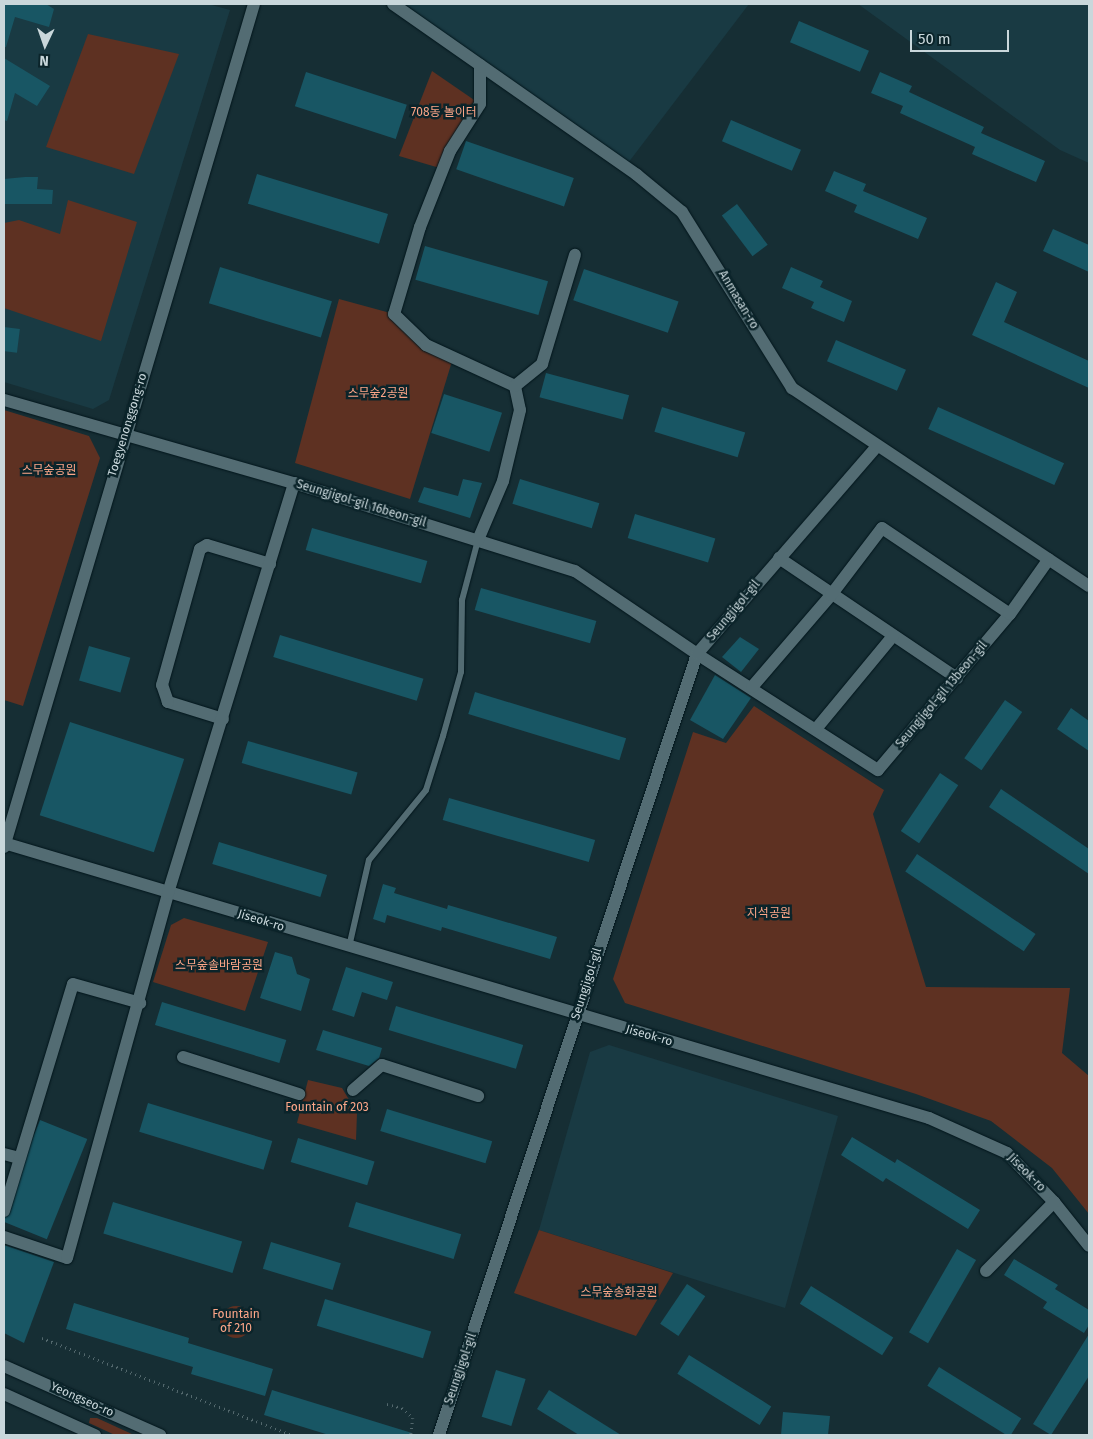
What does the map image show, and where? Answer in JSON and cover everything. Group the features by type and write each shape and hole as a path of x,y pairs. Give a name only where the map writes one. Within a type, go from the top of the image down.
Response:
{"street":[{"name":"Toegyenonggong-ro","path":"4,844 254,4"},
{"name":"Anmasan-ro","path":"393,4 638,176 682,212 792,388 876,446 1089,586"},
{"path":"480,65 480,104 450,151 420,227 394,314 426,345 515,386"},
{"path":"515,386 542,364 574,255"},
{"path":"478,540 503,481 520,410 515,386"},
{"name":"Seungjigol-gil 16beon-gil","path":"4,400 124,436 294,483 575,571 697,654"},
{"name":"Seungjigol-gil","path":"439,1435 697,654 876,446"},
{"path":"4,1237 67,1258 140,1002 168,893 294,483"},
{"path":"752,687 831,595 882,528 1010,614"},
{"path":"223,719 168,702 162,685 200,549 207,544 270,564"},
{"path":"779,558 831,595 957,678"},
{"name":"Seungjigol-gil 13beon-gil","path":"697,654 752,687 878,770 1010,614 1049,560"},
{"path":"816,729 893,636"},
{"name":"Jiseok-ro","path":"4,844 349,948 929,1118 1007,1153 1054,1202 1089,1246"},
{"path":"4,1211 73,984 140,1002"},
{"path":"184,1057 299,1094"},
{"path":"353,1090 382,1065 478,1096"},
{"path":"4,1154 19,1158"},
{"path":"986,1271 1054,1202"},
{"name":"Yeongseo-ro","path":"4,1366 160,1435"},
{"path":"4,1394 95,1435"}],"lane":[{"path":"349,948 369,860 426,790 461,672 462,600 478,540"}],"path":[{"path":"42,1338 292,1435"},
{"path":"387,1404 402,1408 413,1418 411,1435"}],"shaded area":[{"path":"4,4 208,4 230,10 109,400 93,409 4,382"},
{"path":"393,4 749,4 625,167"},
{"path":"858,4 1089,4 1089,163 1060,150"},
{"path":"609,1045 838,1116 785,1308 539,1230 590,1052"}],"green space":[{"path":"88,34 179,54 134,174 46,147"},
{"name":"708동 놀이터","path":"432,71 480,104 443,169 399,156"},
{"path":"68,200 137,222 101,341 4,308 4,223 19,220 60,234"},
{"name":"스무숲2공원","path":"339,299 394,314 453,358 410,499 295,463"},
{"name":"스무숲공원","path":"4,410 89,436 100,458 23,706 4,700"},
{"name":"지석공원","path":"754,706 884,790 873,814 926,987 1070,988 1062,1053 1089,1076 1089,1214 1052,1168 991,1121 916,1094 625,1003 613,979 693,732 726,743"},
{"name":"스무숲솔바람공원","path":"184,918 268,942 245,1011 153,982 171,925"},
{"name":"Fountain of 203","path":"308,1080 342,1088 357,1113 356,1140 297,1123"},
{"name":"스무숲송화공원","path":"539,1230 673,1273 636,1336 514,1293"},
{"name":"Fountain of 210","path":"236,1306 242,1307 247,1311 251,1316 251,1328 247,1333 242,1337 236,1338 230,1337 225,1333 221,1328 220,1322 221,1316 225,1311 230,1307"},
{"path":"90,1418 97,1418 134,1435 115,1435 89,1423"}],"building":[{"path":"4,4 46,4 54,9 49,27 15,17 6,47 4,47"},
{"path":"799,21 869,51 860,72 790,42"},
{"path":"4,58 50,86 37,106 15,93 7,121 4,120"},
{"path":"306,72 407,105 396,139 295,106"},
{"path":"880,72 912,86 909,92 984,127 981,133 1045,161 1036,182 972,154 975,147 900,113 903,106 871,93"},
{"path":"731,120 801,150 792,171 722,141"},
{"path":"466,141 574,178 564,206 456,169"},
{"path":"834,171 866,184 863,191 927,218 918,239 854,212 857,205 825,191"},
{"path":"257,174 388,214 379,244 248,204"},
{"path":"38,177 37,189 53,190 52,204 4,204 4,179"},
{"path":"737,204 768,245 753,256 722,215"},
{"path":"1053,229 1089,245 1089,272 1043,251"},
{"path":"425,246 548,281 538,315 415,280"},
{"path":"220,267 332,301 321,338 209,303"},
{"path":"791,267 823,281 820,287 852,301 844,322 811,308 814,302 782,288"},
{"path":"584,269 679,302 668,333 573,300"},
{"path":"996,282 1017,292 1004,322 1089,361 1089,388 972,335"},
{"path":"4,327 20,329 17,353 4,351"},
{"path":"836,340 906,370 897,391 827,361"},
{"path":"546,373 629,395 623,419 540,397"},
{"path":"444,394 502,413 489,452 431,433"},
{"path":"662,407 745,432 738,457 654,432"},
{"path":"938,407 1064,463 1054,485 928,429"},
{"path":"463,479 482,483 470,518 418,502 424,487 458,496"},
{"path":"520,479 599,503 592,528 512,504"},
{"path":"635,514 715,539 708,562 628,538"},
{"path":"312,528 427,561 421,583 306,550"},
{"path":"481,588 596,621 590,643 475,610"},
{"path":"280,635 423,679 417,701 273,657"},
{"path":"740,637 759,649 741,672 722,657"},
{"path":"89,646 130,658 120,692 79,681"},
{"path":"715,675 751,698 723,739 690,720"},
{"path":"475,692 626,738 619,760 468,714"},
{"path":"1005,700 1022,712 981,770 964,758"},
{"path":"1071,708 1089,721 1089,751 1057,729"},
{"path":"70,722 184,759 154,852 40,815"},
{"path":"248,741 358,772 351,795 242,763"},
{"path":"940,773 958,785 919,843 901,831"},
{"path":"1001,789 1089,849 1089,874 989,807"},
{"path":"449,798 595,840 589,862 443,820"},
{"path":"219,842 327,875 320,897 212,864"},
{"path":"917,854 1036,934 1024,951 905,871"},
{"path":"383,884 396,888 394,893 447,909 448,905 557,937 550,959 442,927 441,931 387,915 385,923 373,919"},
{"path":"275,952 292,957 297,974 310,979 301,1011 260,998"},
{"path":"346,967 393,982 387,1000 362,992 354,1017 332,1010"},
{"path":"162,1002 286,1040 279,1063 155,1025"},
{"path":"396,1006 523,1045 516,1069 389,1030"},
{"path":"323,1030 382,1048 379,1058 369,1066 316,1050"},
{"path":"148,1103 272,1141 264,1170 139,1132"},
{"path":"387,1109 492,1141 485,1163 380,1131"},
{"path":"40,1120 87,1139 47,1239 4,1222 4,1209"},
{"path":"852,1137 895,1163 897,1159 980,1210 968,1229 886,1178 883,1182 841,1155"},
{"path":"298,1138 375,1161 367,1185 291,1162"},
{"path":"113,1202 242,1241 232,1273 103,1234"},
{"path":"356,1202 461,1234 454,1259 348,1227"},
{"path":"271,1242 341,1263 333,1290 263,1269"},
{"path":"4,1245 54,1262 24,1343 4,1333"},
{"path":"957,1249 976,1260 928,1343 909,1332"},
{"path":"1014,1259 1058,1285 1055,1289 1089,1310 1089,1325 1084,1333 1043,1308 1047,1302 1004,1275"},
{"path":"687,1284 705,1296 678,1336 660,1324"},
{"path":"811,1286 893,1337 882,1355 800,1304"},
{"path":"325,1299 431,1331 423,1358 317,1326"},
{"path":"74,1303 189,1338 188,1343 273,1369 265,1396 191,1374 193,1367 66,1329"},
{"path":"1089,1334 1089,1376 1051,1435 1033,1424"},
{"path":"689,1355 771,1406 760,1425 677,1374"},
{"path":"939,1367 1021,1418 1011,1435 1006,1435 927,1386"},
{"path":"496,1370 526,1379 511,1426 482,1417"},
{"path":"272,1390 412,1433 411,1435 329,1435 264,1415"},
{"path":"549,1390 621,1435 579,1435 537,1409"},
{"path":"783,1412 830,1416 828,1435 781,1435"}]}
